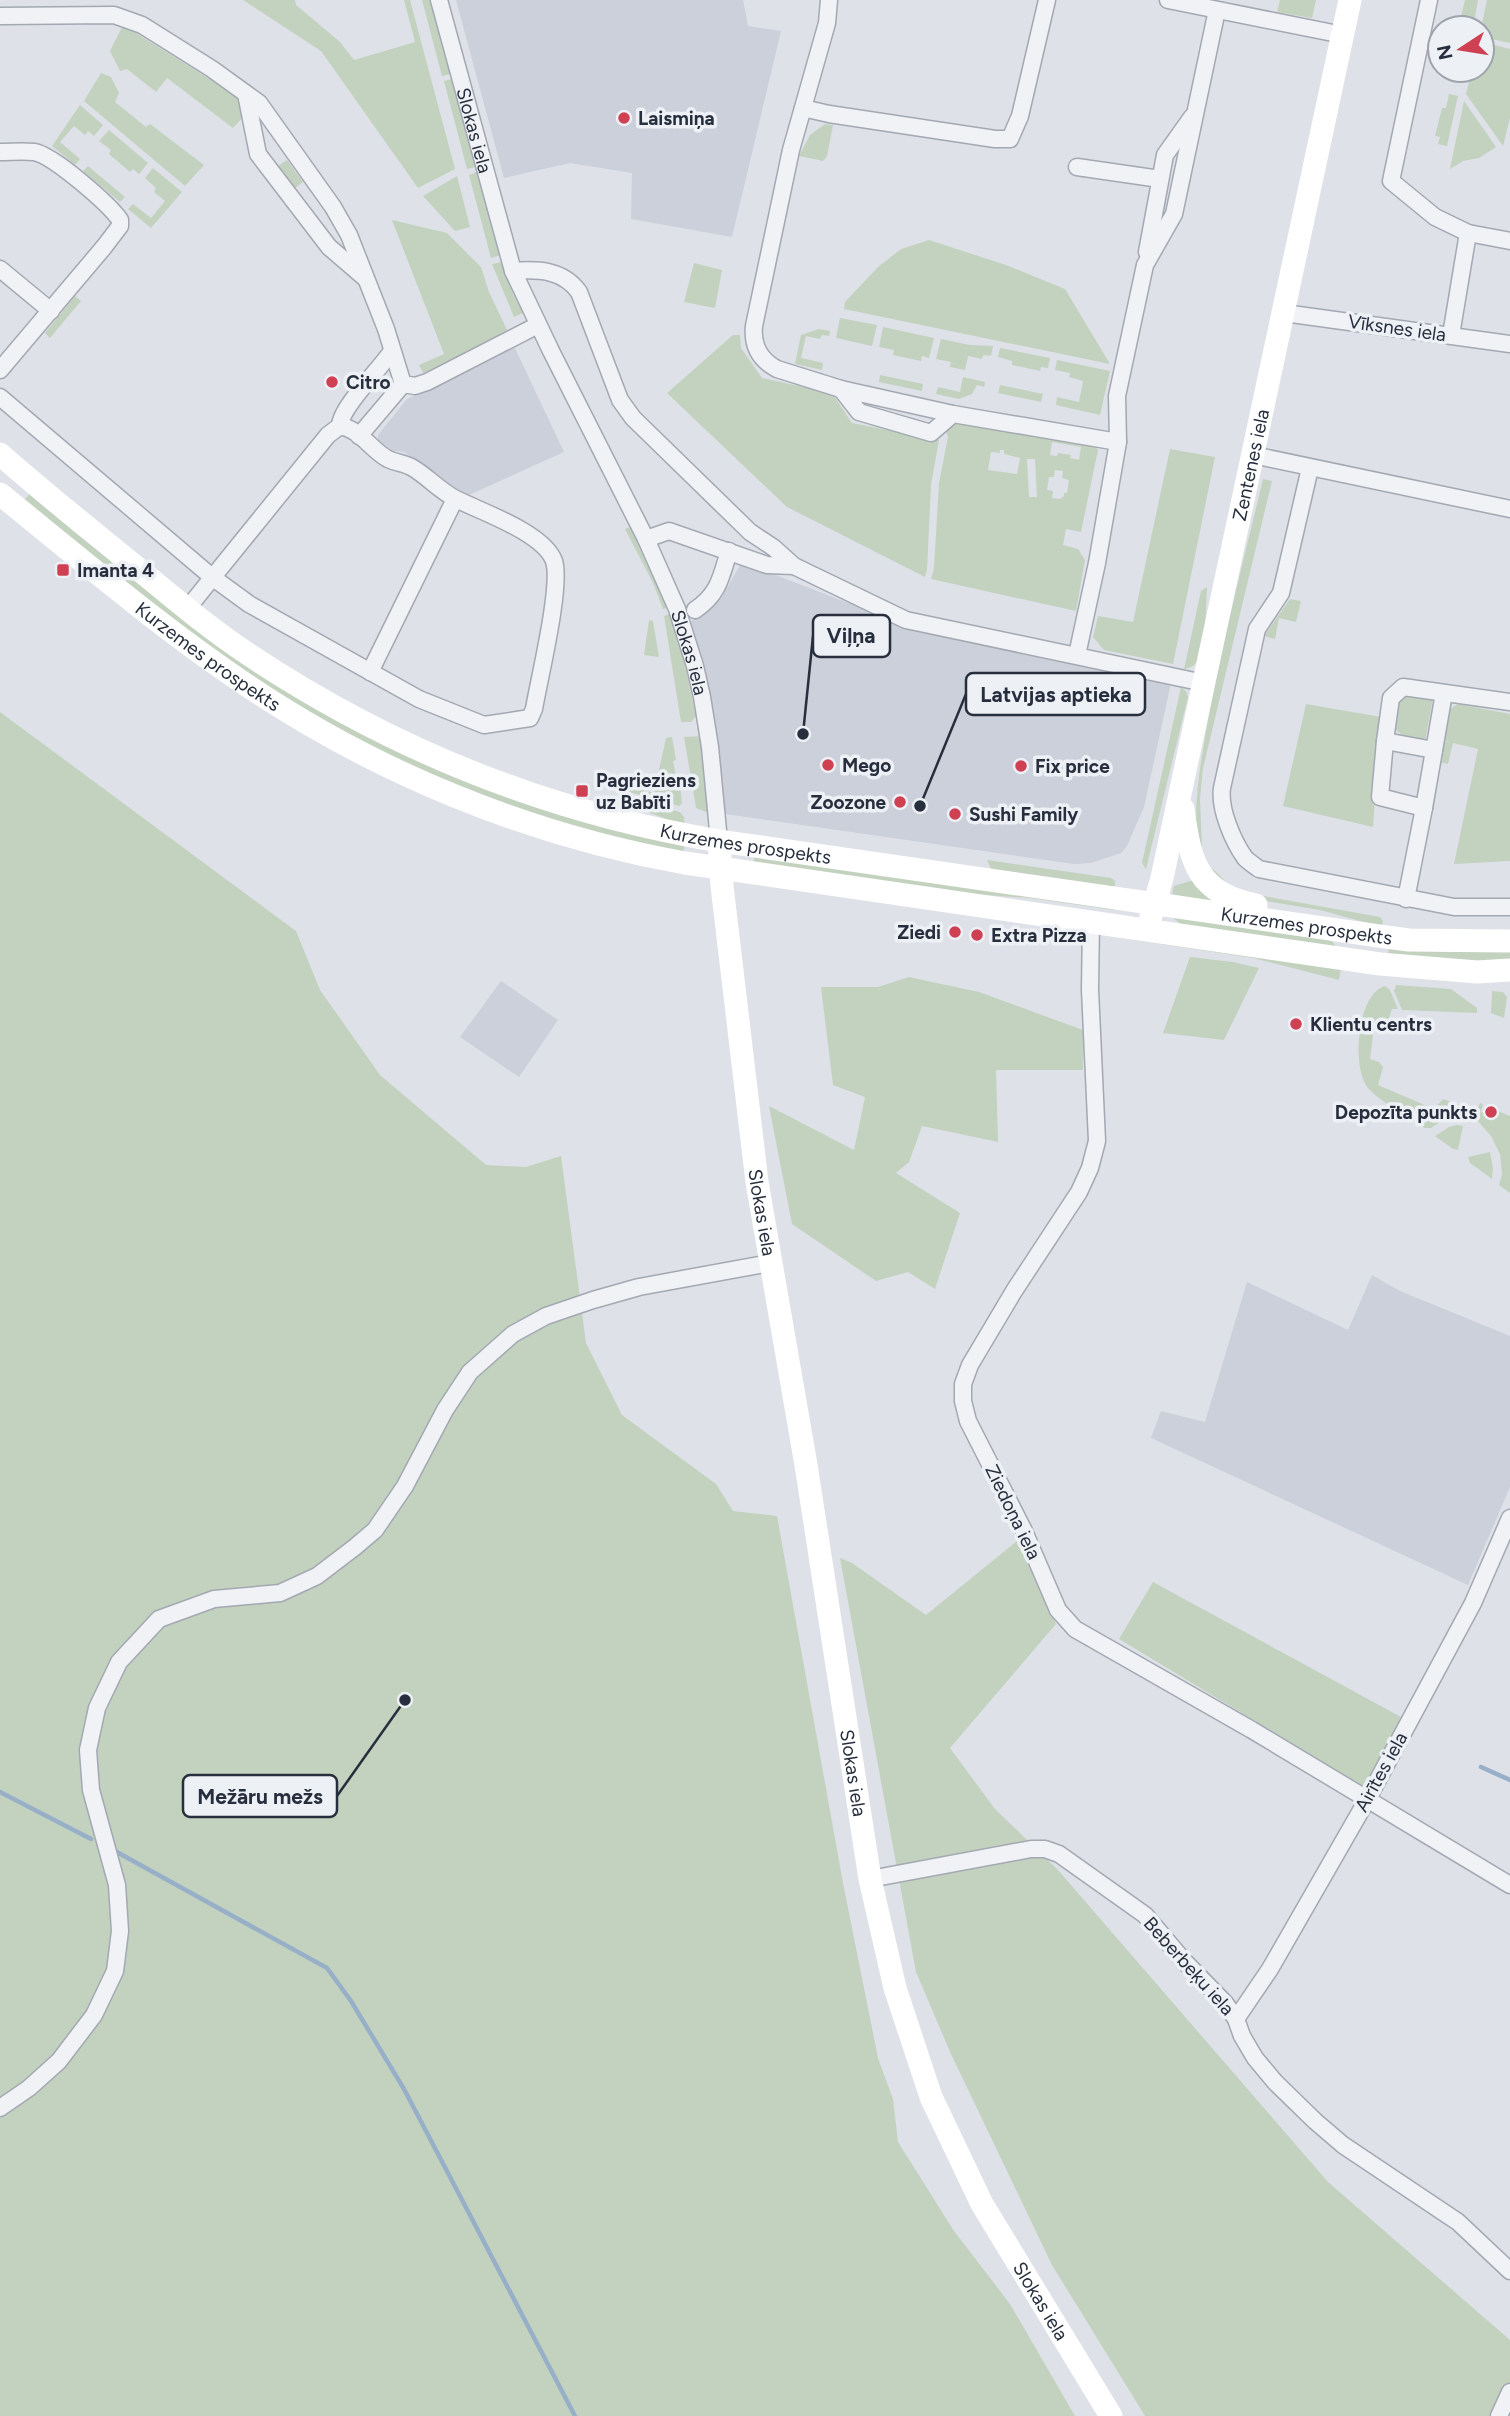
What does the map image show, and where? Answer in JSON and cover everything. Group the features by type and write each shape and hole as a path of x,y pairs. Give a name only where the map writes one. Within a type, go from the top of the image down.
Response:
{"main road":[{"name":"Zentenes iela","path":"1148,929 1163,878 1350,0"},
{"name":"Kurzemes prospekts","path":"0,454 187,609 246,653 318,698 438,758 495,782 576,809 664,832 719,841 1409,940 1510,942"},
{"name":"Kurzemes prospekts","path":"0,494 211,661 276,704 343,743 421,781 559,832 650,857 721,869 1410,968 1510,971"},
{"path":"1180,790 1189,853 1199,872 1224,895 1257,905 1279,920"},
{"name":"Slokas iela","path":"719,841 757,1182 806,1465 870,1879 895,1988 931,2097 953,2147 982,2204 1111,2416"}],"street":[{"name":"Slokas iela","path":"439,0 513,271 646,539 677,609 695,666 710,747 719,841"},
{"path":"829,0 827,23 791,150 754,326 754,342 763,359 777,369 841,389 953,414 1118,442"},
{"path":"803,108 995,139 1010,139 1020,116 1047,0"},
{"path":"1168,0 1343,35"},
{"path":"1429,0 1391,181 1435,217 1468,233 1510,241"},
{"path":"1145,265 1174,214 1217,10"},
{"path":"0,16 124,17 142,25 212,69 259,103 333,207 349,235 403,384"},
{"path":"246,94 258,154 329,247 367,280"},
{"path":"1077,654 1097,563 1118,442 1117,396 1165,155 1197,111"},
{"path":"0,152 35,152 53,160 110,207 120,220 120,226 104,247 0,370"},
{"path":"1077,167 1160,179"},
{"path":"1451,335 1468,233"},
{"path":"0,269 51,311"},
{"path":"513,271 546,271 565,278 572,284 579,292 620,400 633,418 750,532 794,566 906,620 1077,654 1204,683"},
{"name":"Vīksnes iela","path":"1284,313 1510,344"},
{"path":"403,384 415,386 427,382 538,325"},
{"path":"340,426 342,412 381,368 392,351"},
{"path":"359,436 403,384"},
{"path":"841,389 859,412 931,433 953,414"},
{"path":"0,397 212,577 249,604 419,699 484,725 530,718 534,709 555,589 556,568 544,545 455,499 410,466 390,461 347,427 340,426 328,435 212,577 187,609"},
{"path":"1252,455 1510,509"},
{"path":"1310,468 1281,593 1257,629 1221,801 1225,818 1246,860 1259,869 1454,907 1510,907"},
{"path":"370,672 455,499"},
{"path":"646,539 669,531 775,567 794,566"},
{"path":"695,610 715,592 729,551"},
{"path":"1424,808 1380,797 1391,698 1403,687 1510,702"},
{"path":"1406,899 1444,693"},
{"path":"1385,741 1434,750"},
{"name":"Ziedoņa iela","path":"1091,921 1090,990 1097,1140 1094,1155 1079,1192 1014,1291 971,1365 963,1384 963,1401 968,1421 1024,1531 1058,1610 1075,1629 1241,1723 1510,1885"},
{"path":"0,2108 29,2088 60,2061 94,2015 115,1972 120,1931 117,1885 90,1790 88,1750 97,1708 119,1662 159,1619 214,1599 280,1592 317,1576 355,1547 375,1530 405,1486 446,1410 470,1373 513,1334 546,1316 639,1287 770,1263"},
{"name":"Airītes iela","path":"1236,2019 1270,1969 1367,1800 1473,1603 1510,1518"},
{"name":"Beberbeķu iela","path":"870,1879 1031,1849 1045,1849 1059,1854 1144,1915 1225,2003 1255,2058 1315,2121 1343,2145 1458,2222 1510,2271"},
{"path":"1499,2416 1510,2392"}],"shaded area":[{"name":"Laismiņa","path":"456,0 743,0 748,26 781,31 732,237 631,219 632,173 570,163 504,178"},
{"path":"514,346 564,452 469,495 446,483 404,452 393,451 378,440 378,435 407,399"},
{"path":"742,562 895,621 1171,683 1144,807 1127,846 1121,853 1091,863 1074,864 725,814 711,704 690,622 720,600"},
{"path":"501,981 558,1020 519,1077 460,1037"},
{"path":"1372,1275 1400,1291 1510,1336 1510,1487 1468,1585 1151,1438 1161,1411 1205,1422 1247,1282 1348,1330"}],"green space":[{"path":"243,0 295,0 296,5 340,42 354,60 415,42 404,0 410,0 455,169 418,188 321,51"},
{"path":"422,0 431,0 451,74 442,76"},
{"path":"1280,0 1316,0 1312,18 1277,12"},
{"path":"1465,0 1478,0 1476,14 1462,14"},
{"path":"1487,0 1510,0 1510,43 1496,40 1496,14 1484,14"},
{"path":"123,25 224,88 239,100 245,115 233,128 167,78 156,92 127,69 120,71 110,51"},
{"path":"1496,46 1510,49 1510,118 1503,146 1466,94 1468,84 1496,84"},
{"path":"101,73 111,77 119,93 115,102 146,127 150,124 204,165 185,186 84,101"},
{"path":"452,79 476,167 467,169 444,81"},
{"path":"1449,94 1458,96 1447,146 1438,144 1440,137 1435,136 1442,108 1446,108"},
{"path":"1464,101 1496,147 1479,158 1463,161 1450,169"},
{"path":"80,105 103,125 94,136 88,131 85,135 74,126 60,142 80,159 75,165 52,146"},
{"path":"825,124 833,125 827,156 823,161 799,156 810,135"},
{"path":"109,130 148,163 139,174 133,169 130,172 109,154 111,150 99,141"},
{"path":"287,160 303,182 294,189 278,166"},
{"path":"88,166 125,197 120,202 83,171"},
{"path":"153,168 182,192 151,228 128,209 133,204 151,218 165,201 154,192 156,188 145,178"},
{"path":"477,172 501,255 491,258 469,175"},
{"path":"457,176 470,227 455,231 423,196"},
{"path":"392,220 447,233 481,267 489,292 508,332 423,373 419,365 444,354"},
{"path":"929,240 1006,265 1065,289 1110,364 844,309 845,302 878,267 901,249"},
{"path":"502,262 523,313 514,317 492,264"},
{"path":"694,263 722,270 715,308 684,302"},
{"path":"75,296 81,301 50,338 45,333"},
{"path":"840,318 877,325 872,346 836,338"},
{"path":"883,327 934,338 929,358 922,356 921,361 893,355 894,350 879,347"},
{"path":"819,329 830,331 829,336 822,335 820,339 806,336 801,358 823,363 822,370 795,364 801,335"},
{"path":"733,335 740,335 741,348 762,378 832,393 852,423 939,440 931,485 925,577 787,507 667,393"},
{"path":"941,339 993,346 991,356 983,355 982,359 968,356 965,370 950,367 951,362 936,359"},
{"path":"1000,348 1050,358 1048,368 1041,367 1040,371 1012,365 1012,361 998,357"},
{"path":"1057,360 1110,371 1100,415 1056,405 1057,397 1079,402 1083,381 1069,377 1070,373 1055,370"},
{"path":"880,375 923,384 922,391 879,382"},
{"path":"963,377 985,382 984,387 977,385 972,394 959,399 936,394 938,387 960,392"},
{"path":"1000,385 1043,394 1041,402 998,393"},
{"path":"956,423 967,423 1096,447 1098,450 1081,532 1066,529 1063,545 1078,549 1085,560 1076,611 931,579 939,483 948,437 946,431","holes":["1052,442 1081,447 1079,460 1070,458 1071,455 1050,455","1000,450 1004,450 1004,454 1020,458 1017,474 988,470 991,452 1000,453","1027,459 1035,459 1037,497 1029,497","1055,470 1063,471 1062,478 1069,480 1067,493 1060,499 1052,498 1053,491 1047,490 1049,477 1054,477"]},
{"path":"1170,449 1215,457 1173,664 1104,650 1093,637 1098,616 1133,622"},
{"path":"1263,479 1272,481 1203,768 1200,799 1202,848 1198,848 1197,800 1208,720"},
{"path":"32,492 286,688 685,843 683,853 631,843 526,812 436,778 321,722 176,624 24,500"},
{"path":"630,527 667,608 663,609 653,583 625,529"},
{"path":"1207,587 1201,653 1195,664 1184,669 1201,591"},
{"path":"1290,599 1301,601 1296,622 1279,618 1275,639 1264,636"},
{"path":"669,614 684,659 696,716 691,722 681,722 664,616"},
{"path":"649,620 653,621 659,657 644,655"},
{"path":"1181,687 1188,697 1146,869 1142,863"},
{"path":"1408,693 1433,698 1425,741 1402,734 1391,724 1395,703"},
{"path":"1306,704 1381,717 1373,827 1283,806"},
{"path":"1458,704 1510,714 1510,861 1454,864 1478,749 1453,743 1448,764 1440,762 1444,741 1449,742 1444,740 1450,709"},
{"path":"0,712 296,931 320,990 380,1075 486,1165 526,1167 561,1156 586,1343 622,1415 716,1484 733,1511 777,1516 843,1883 878,2058 893,2099 898,2142 954,2231 1010,2304 1075,2416 0,2416"},
{"path":"702,736 710,810 706,812 696,808 684,737"},
{"path":"672,737 676,760 673,761 676,777 679,777 682,803 679,806 625,791 626,786 654,793 666,738"},
{"path":"647,804 680,812 685,826 645,811"},
{"path":"755,853 1114,904 1114,910 753,865"},
{"path":"987,860 1111,878 1115,881 1115,888 992,871"},
{"path":"1213,869 1230,886 1252,894 1380,917 1383,921 1382,927 1320,910 1247,898 1208,872"},
{"path":"1197,879 1214,902 1172,894 1174,886"},
{"path":"1167,913 1331,940 1336,947 1183,926"},
{"path":"1118,935 1341,968 1339,980 1253,958 1121,938"},
{"path":"1389,946 1443,952 1510,952 1510,961 1388,956"},
{"path":"1190,957 1259,968 1224,1040 1163,1033"},
{"path":"909,977 979,992 1083,1030 1083,1070 996,1070 998,1142 922,1126 909,1162 896,1173 960,1213 935,1289 908,1272 876,1281 792,1224 769,1106 854,1150 865,1097 833,1085 821,987 878,987"},
{"path":"1396,985 1451,989 1477,1008 1477,1013 1402,1010 1394,991"},
{"path":"1385,986 1390,990 1398,1009 1392,1009 1388,1021 1375,1020 1370,1059 1379,1062 1383,1067 1378,1085 1434,1109 1443,1099 1471,1109 1468,1114 1441,1116 1440,1122 1431,1128 1425,1128 1387,1104 1368,1088 1360,1065 1360,1032 1368,1002"},
{"path":"1492,991 1503,992 1507,997 1504,1018 1491,1013"},
{"path":"1480,1103 1483,1104 1481,1112 1495,1118 1498,1111 1510,1116 1510,1193 1499,1185 1502,1174 1500,1154 1491,1136 1476,1119"},
{"path":"1457,1125 1463,1126 1458,1150 1435,1136"},
{"path":"1490,1152 1492,1179 1470,1163 1468,1157"},
{"path":"1017,1541 1056,1624 950,1748 995,1809 1058,1870 1328,2182 1510,2340 1510,2416 1145,2416 1052,2265 951,2054 916,1972 840,1558 852,1563 926,1615"},
{"path":"1153,1582 1401,1717 1366,1788 1119,1639"}],"waterway":[{"path":"1481,1767 1510,1780"},
{"path":"0,1792 91,1839"},
{"path":"115,1851 327,1968 351,2001 404,2089 575,2416"}],"place":[{"name":"Laismiņa","path":"624,118"},
{"name":"Citro","path":"332,382"},
{"name":"Imanta 4","path":"63,570"},
{"name":"Viļņa","path":"803,734"},
{"name":"Mego","path":"828,765"},
{"name":"Fix price","path":"1021,766"},
{"name":"Pagrieziens uz Babīti","path":"582,791"},
{"name":"Zoozone","path":"900,802"},
{"name":"Latvijas aptieka","path":"920,806"},
{"name":"Sushi Family","path":"955,814"},
{"name":"Ziedi","path":"955,932"},
{"name":"Extra Pizza","path":"977,935"},
{"name":"Klientu centrs","path":"1296,1024"},
{"name":"Depozīta punkts","path":"1491,1112"},
{"name":"Mežāru mežs","path":"405,1700"}]}
